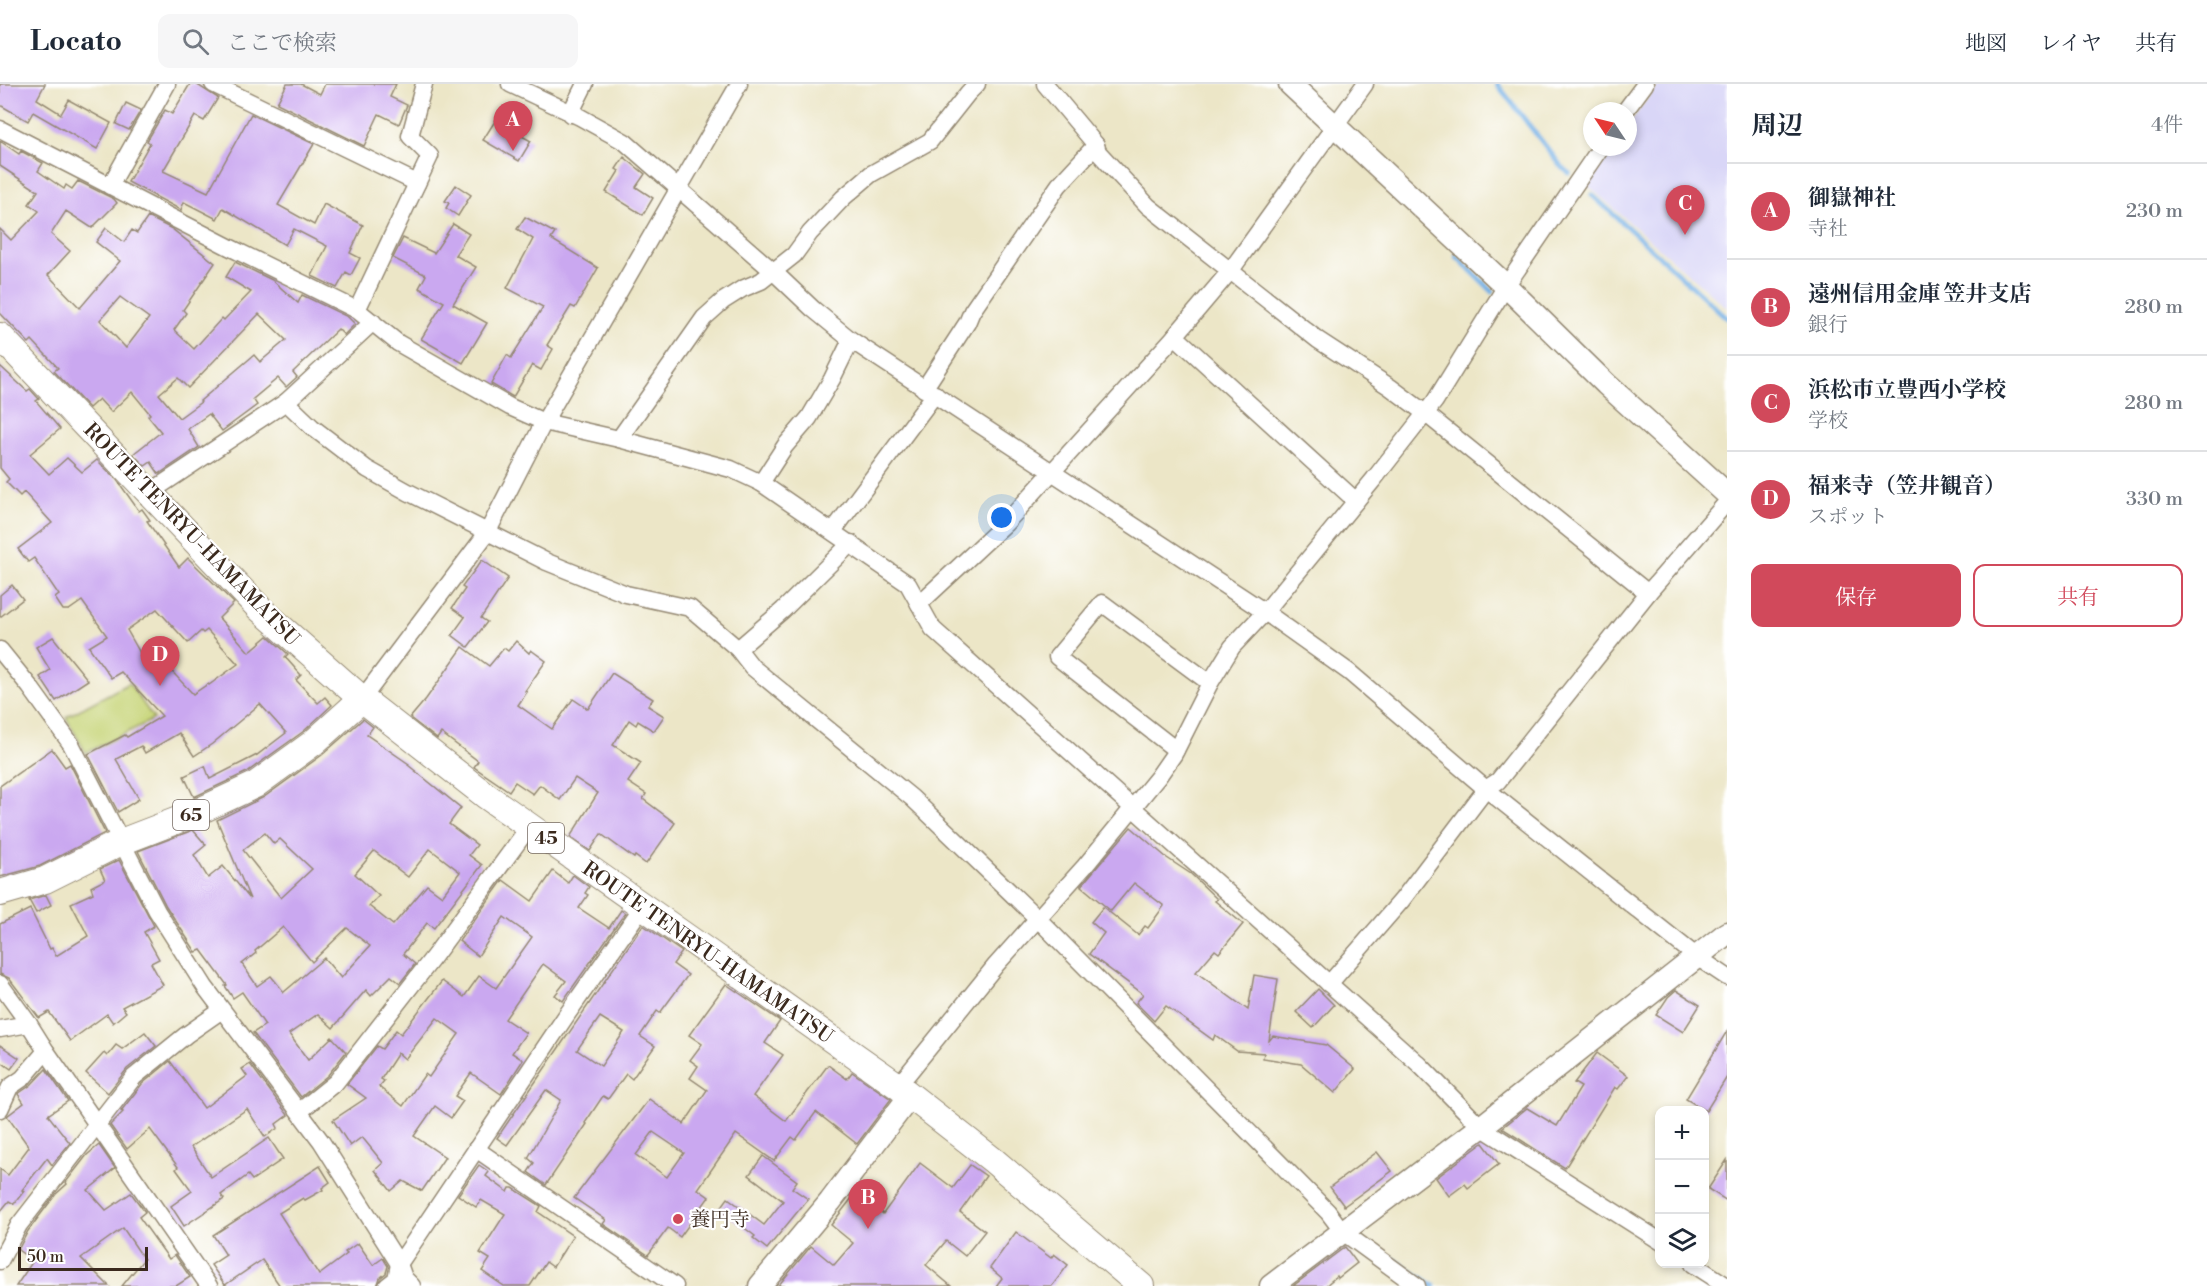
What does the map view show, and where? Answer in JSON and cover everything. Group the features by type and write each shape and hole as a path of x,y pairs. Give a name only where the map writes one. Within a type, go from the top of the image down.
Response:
{"main road":[{"name":"ROUTE TENRYU-HAMAMATSU","path":"0,336 259,608 362,699 443,764 904,1091 994,1161 1141,1286"},
{"name":"65","path":"0,893 45,880 121,843 255,785 313,743 362,699"}],"street":[{"path":"110,186 167,84"},
{"path":"213,84 417,183"},
{"path":"357,310 430,156 410,136 424,84"},
{"path":"510,84 625,142 851,340 1265,612 1349,672 1486,789 1697,957 1727,977"},
{"path":"570,114 585,84"},
{"path":"362,699 487,533 544,422 739,84"},
{"path":"619,439 704,318 723,301 774,272 794,255 810,233 843,198 871,174 930,141 977,84"},
{"path":"1046,84 1096,145 1098,152 1148,206 1318,340 1425,413 1648,593"},
{"path":"1290,84 1506,286 1606,384 1727,494"},
{"path":"919,604 1006,523 1054,473 1175,336 1231,270 1365,84"},
{"path":"1632,102 1645,84"},
{"path":"0,129 357,310 398,343 510,407 544,422 619,439 732,470 761,483 851,543 908,584 933,629 1420,1065 1481,1127 1655,1238"},
{"path":"833,531 930,392 972,311 1059,184 1096,145"},
{"path":"760,1286 830,1202 904,1091 996,964 1133,809 1158,777 1176,750 1210,683 1232,647 1265,612 1435,401 1506,286 1595,156"},
{"path":"149,493 286,402 374,322"},
{"path":"1175,336 1356,501"},
{"path":"761,483 784,446 808,418 832,379 851,340"},
{"path":"286,402 312,427 367,469 487,533 547,562 626,594 690,608 738,649 752,667 912,798 1037,918 1328,1212 1343,1232 1418,1286"},
{"path":"1329,984 1402,900 1486,789 1498,781 1648,593 1727,502"},
{"path":"738,649 783,610 851,543"},
{"path":"1176,750 1057,657 1102,603 1210,683"},
{"path":"0,650 71,744 157,911 222,1010 321,1141 399,1264 404,1278 412,1286"},
{"path":"300,1111 336,1082 462,918 529,826"},
{"path":"387,1286 396,1279 399,1264 643,906"},
{"path":"1271,1286 1481,1127 1727,933"},
{"path":"0,984 209,1286"},
{"path":"0,1261 20,1225 97,1124 141,1071 222,1010"},
{"path":"0,1029 29,1024"},
{"path":"0,1109 10,1087 23,1078 46,1051"},
{"path":"476,1149 675,1286"},
{"path":"1700,1268 1727,1286"}],"shaded area":[{"path":"1658,84 1727,84 1727,308 1587,185 1608,156 1637,156 1637,113"}],"green space":[{"path":"129,683 154,719 86,753 66,717"}],"building":[{"path":"0,84 45,84 37,99 61,114 69,100 111,123 97,149 33,112 28,121 0,105"},
{"path":"190,84 196,84 218,98 204,121 195,116 163,171 208,192 251,114 314,144 278,205 314,225 324,204 363,225 350,253 360,258 351,275 346,272 337,288 312,276 327,246 294,229 285,245 223,208 217,219 184,202 181,210 128,182 150,143 147,141 165,110 172,114"},
{"path":"287,84 301,84 320,94 325,84 396,84 390,97 407,105 399,124 379,114 364,146 277,103"},
{"path":"126,103 141,110 129,130 116,124"},
{"path":"495,121 531,141 519,161 483,140"},
{"path":"0,141 19,154 21,151 43,163 38,171 64,189 66,185 72,189 78,181 114,199 117,203 92,228 66,211 51,234 70,251 48,275 80,308 120,261 96,242 106,228 124,242 132,230 137,233 148,217 172,229 215,263 183,310 186,313 174,330 194,349 222,318 224,320 251,292 226,277 235,262 272,280 298,303 302,295 348,317 355,324 344,335 338,329 293,372 297,377 286,387 278,378 253,399 257,405 222,431 209,414 188,429 199,447 159,474 151,462 145,466 133,454 161,432 132,392 111,412 99,399 89,408 54,371 58,368 32,340 29,343 0,313 0,229 11,240 39,211 29,204 38,191 0,166","holes":["120,297 149,318 126,348 100,320","259,314 286,340 260,362 254,355 201,402 179,418 159,394 178,378 188,388"]},
{"path":"624,157 645,174 636,187 653,198 643,215 606,192 619,171 616,169"},
{"path":"456,185 471,195 458,216 446,208 449,203 445,201"},
{"path":"525,217 555,233 551,239 598,268 575,308 571,306 547,345 553,349 541,370 532,365 513,397 491,384 507,355 511,358 543,307 507,288 533,239 517,229"},
{"path":"453,224 469,234 455,255 476,267 453,304 487,323 463,363 421,339 444,302 419,288 426,275 393,258 403,238 434,253"},
{"path":"0,366 27,391 30,389 39,399 36,401 60,429 30,454 49,474 67,458 82,472 97,460 117,480 139,511 142,509 150,520 147,521 179,567 188,558 234,603 219,618 249,652 268,636 288,654 285,657 301,675 296,680 318,703 325,697 332,705 304,731 247,772 194,797 184,776 205,766 210,779 257,755 286,733 260,704 194,756 179,733 145,753 141,746 116,759 139,799 118,812 88,754 125,735 127,737 162,716 121,672 111,678 89,647 107,636 82,601 69,610 63,610 55,598 59,595 34,558 28,562 18,549 52,523 24,492 20,496 6,482 9,479 0,468","holes":["157,609 188,643 201,631 203,633 207,630 238,664 193,694 164,663 152,674 127,630"]},
{"path":"482,560 508,578 481,618 487,622 468,647 452,635 465,617 452,608 465,589 462,587"},
{"path":"12,585 23,599 0,617 0,595"},
{"path":"53,637 88,680 56,701 40,677 50,670 36,647"},
{"path":"516,641 529,653 531,650 546,661 518,705 552,729 573,699 588,709 612,673 653,699 648,706 664,716 654,731 638,721 636,725 629,720 613,745 641,763 628,782 646,794 643,799 675,823 646,864 601,834 590,851 570,837 598,793 575,778 560,800 540,785 533,794 515,782 509,791 474,767 478,761 441,733 437,739 410,718 463,647 489,666 504,648 508,651"},
{"path":"363,719 373,727 367,735 409,764 461,808 449,824 477,845 469,855 482,865 434,928 427,923 403,954 415,964 400,983 391,976 371,996 366,990 333,1028 318,1014 289,1034 308,1060 332,1037 346,1052 328,1075 301,1097 253,1033 265,1025 242,992 233,998 225,986 227,985 201,950 196,952 166,906 138,851 193,830 206,845 194,855 208,878 223,866 250,899 217,820 264,797 322,755","holes":["265,833 274,844 280,839 312,869 281,898 243,850","430,849 460,872 442,896 427,885 393,925 369,906 379,896 355,874 374,851 408,877","283,927 312,962 347,928 370,946 341,978 324,958 284,992 271,976 257,986 242,964 256,953 255,951"]},
{"path":"52,749 65,767 70,764 105,833 40,866 0,877 0,786"},
{"path":"1131,827 1167,858 1191,874 1217,899 1215,901 1243,924 1219,953 1215,950 1196,972 1248,1010 1254,975 1278,979 1269,1041 1273,1036 1326,1045 1355,1069 1335,1093 1301,1064 1263,1058 1264,1053 1237,1051 1215,1035 1213,1040 1166,1006 1154,1021 1136,1003 1143,994 1089,954 1104,933 1091,922 1103,907 1138,935 1145,926 1148,928 1164,906 1134,883 1111,911 1081,886"},
{"path":"119,860 154,926 144,932 159,959 151,963 163,985 122,1007 126,1012 113,1023 107,1014 70,1041 49,1012 39,1018 9,978 0,974 0,924 30,909 50,949 52,948 56,956 88,936 71,903 93,893 91,887 105,880 100,869"},
{"path":"553,871 568,883 573,875 589,887 585,893 588,895 579,908 609,928 621,910 625,913 563,1001 555,995 566,981 543,964 505,1019 526,1033 512,1053 523,1060 501,1094 471,1073 455,1096 463,1101 451,1118 435,1106 414,1136 445,1157 422,1191 403,1181 391,1191 375,1170 383,1163 362,1137 350,1146 333,1120 366,1098 347,1084 377,1046 382,1049 396,1030 401,1034 442,981 464,997 479,976 496,988 532,937 504,917 478,956 459,941 503,880 532,901","holes":["437,1018 459,1034 429,1077 425,1074 403,1106 379,1087 384,1081 381,1079 398,1053 405,1059"]},
{"path":"46,895 51,905 36,913 29,900"},
{"path":"643,925 682,952 673,964 688,975 660,1013 657,1011 640,1036 655,1046 632,1079 626,1074 608,1099 603,1096 546,1185 528,1172 534,1163 528,1158 561,1100 546,1090 507,1145 497,1138","holes":["600,1017 624,1032 601,1066 577,1050"]},
{"path":"726,984 780,1021 765,1043 783,1055 753,1096 786,1121 828,1065 847,1079 852,1072 891,1099 857,1144 816,1112 796,1140 792,1137 774,1161 736,1134 698,1189 709,1197 680,1237 668,1228 648,1255 603,1224 606,1220 574,1198 649,1099 684,1124 707,1090 690,1078 698,1066 690,1060 702,1044 689,1035","holes":["653,1132 684,1153 667,1177 636,1155"]},
{"path":"1318,989 1334,1005 1313,1028 1296,1012"},
{"path":"1676,990 1700,1005 1683,1032 1656,1015 1668,997"},
{"path":"1727,1031 1727,1077 1709,1106 1698,1106 1686,1099"},
{"path":"145,1032 156,1046 127,1069 108,1093 86,1073 104,1053 107,1056 116,1045 122,1049"},
{"path":"0,1045 19,1058 11,1069 0,1061"},
{"path":"1597,1053 1628,1076 1618,1089 1615,1087 1565,1168 1502,1128 1527,1108 1557,1126 1581,1087 1574,1083"},
{"path":"170,1061 204,1108 247,1076 242,1069 250,1064 288,1115 276,1124 278,1128 265,1137 247,1109 191,1147 211,1177 269,1138 283,1159 252,1180 248,1175 221,1195 224,1199 184,1226 171,1206 192,1191 176,1169 178,1167 150,1129 127,1149 110,1125 123,1112 121,1111 142,1084"},
{"path":"46,1069 68,1101 48,1115 70,1143 52,1165 47,1158 14,1204 9,1201 0,1212 0,1169 8,1175 29,1147 7,1116 24,1103 18,1094 31,1085"},
{"path":"1483,1143 1499,1164 1468,1188 1465,1184 1449,1196 1436,1178"},
{"path":"99,1145 115,1168 88,1190 106,1210 131,1193 145,1212 139,1217 169,1259 175,1255 190,1277 176,1286 122,1286 144,1259 123,1228 81,1258 109,1286 16,1286 33,1261 18,1250 28,1231 56,1194 67,1184 66,1182 87,1155"},
{"path":"1377,1152 1392,1171 1344,1206 1330,1187"},
{"path":"763,1156 797,1181 792,1188 808,1199 767,1249 753,1238 755,1236 720,1209 728,1198 764,1225 783,1201 749,1175"},
{"path":"1727,1160 1727,1201 1709,1187"},
{"path":"920,1163 953,1188 970,1165 986,1176 960,1212 985,1231 965,1256 946,1241 926,1265 951,1286 778,1286 811,1246 834,1265 853,1243 831,1225 852,1198 862,1197 883,1214"},
{"path":"479,1165 489,1172 486,1176 508,1192 510,1188 513,1188 541,1206 538,1212 573,1236 553,1267 546,1262 530,1286 504,1286 482,1271 490,1259 480,1253 505,1214 481,1200 476,1207 458,1195"},
{"path":"320,1166 330,1182 322,1188 323,1190 305,1200 303,1198 279,1213 319,1275 358,1243 373,1265 383,1258 388,1266 377,1286 280,1286 262,1260 225,1285 211,1265 226,1255 213,1235"},
{"path":"1016,1232 1051,1258 1054,1254 1068,1265 1052,1286 996,1286 1002,1278 990,1268"},
{"path":"1345,1247 1357,1263 1338,1278 1337,1276 1325,1286 1293,1286"}],"waterway":[{"path":"1497,84 1561,166 1569,173"},
{"path":"1592,195 1727,318"},
{"path":"1456,256 1493,292"},
{"path":"1393,1259 1434,1286"}],"place":[{"name":"御嶽神社","path":"513,151"},
{"name":"浜松市立豊西小学校","path":"1685,235"},
{"name":"福来寺（笠井観音）","path":"160,686"},
{"name":"養円寺","path":"678,1219"},
{"name":"遠州信用金庫 笠井支店","path":"868,1229"}]}
